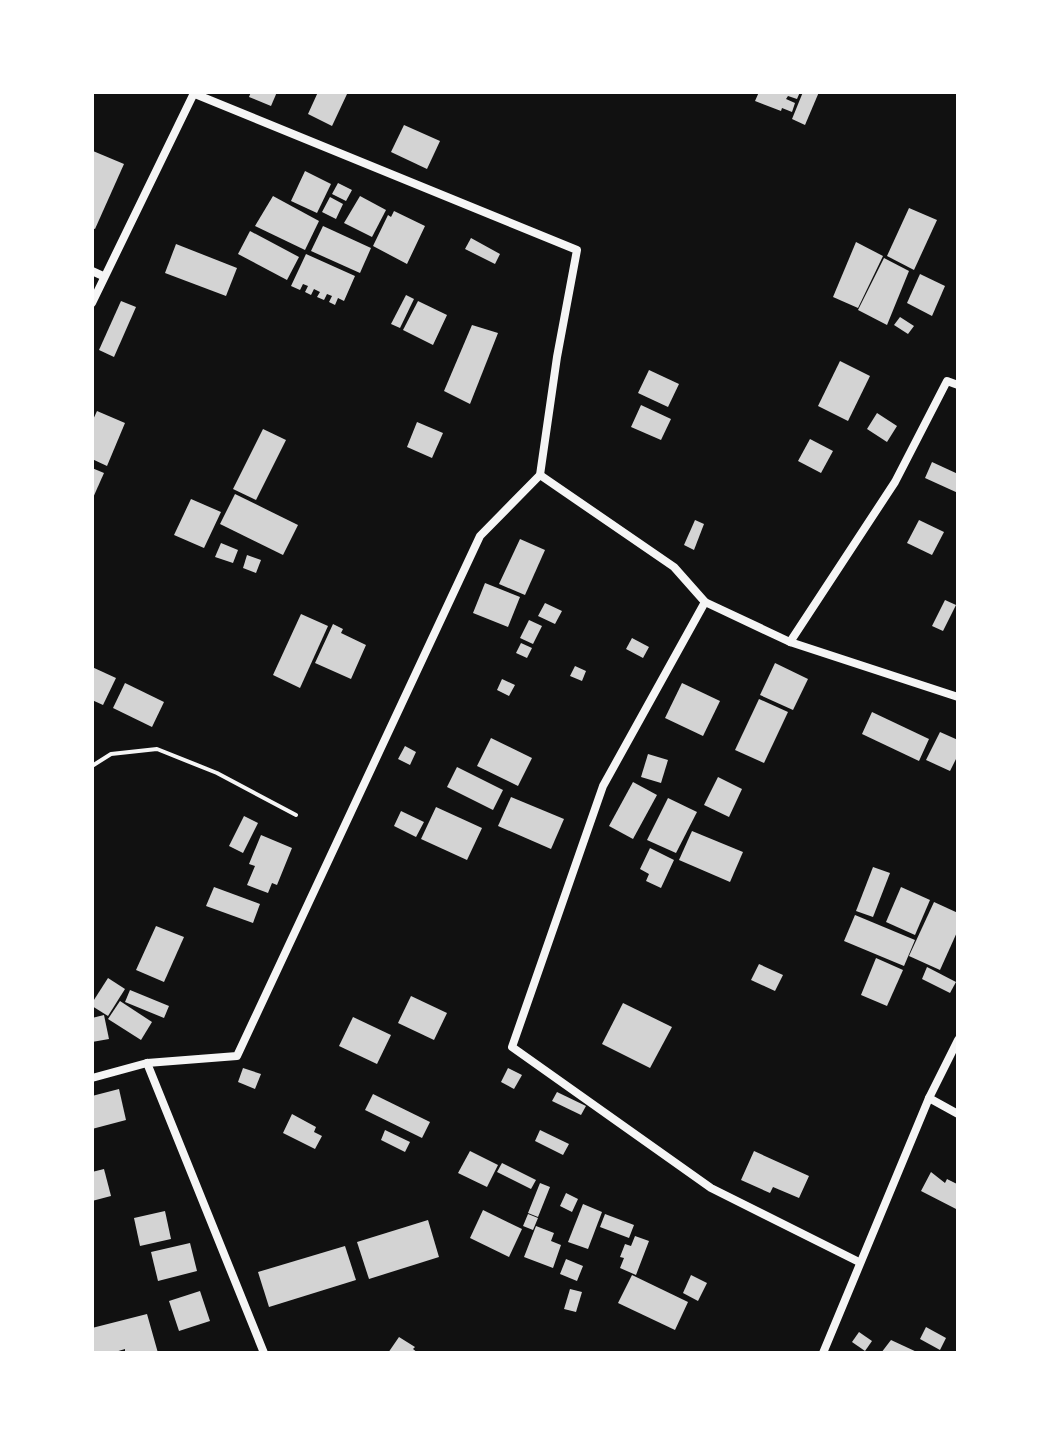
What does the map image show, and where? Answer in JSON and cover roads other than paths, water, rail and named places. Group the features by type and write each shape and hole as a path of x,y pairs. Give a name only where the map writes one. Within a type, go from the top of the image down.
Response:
{"street":[{"path":"92,303 194,93 577,250 540,475 480,536 237,1056 147,1063 92,1078"},
{"path":"92,271 103,276"},
{"path":"790,642 895,482 947,381 958,385"},
{"path":"540,475 674,567 705,602 790,642 958,697"},
{"path":"705,602 603,786 512,1047 711,1188 859,1262"},
{"path":"823,1353 929,1098 958,1040"},
{"path":"147,1063 264,1353"},
{"path":"929,1098 958,1114"}]}
